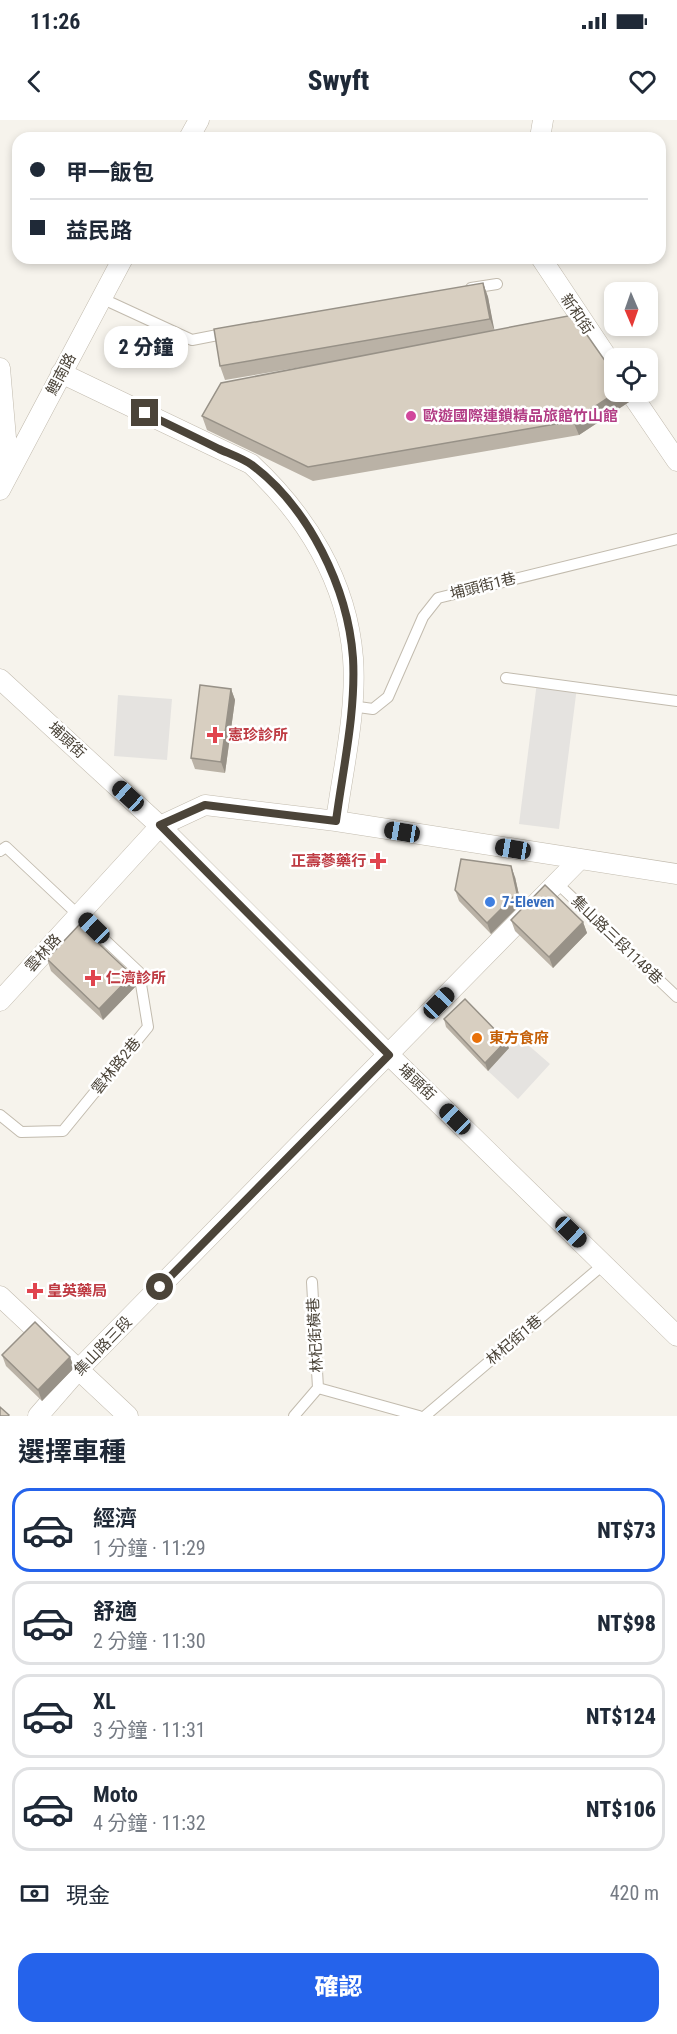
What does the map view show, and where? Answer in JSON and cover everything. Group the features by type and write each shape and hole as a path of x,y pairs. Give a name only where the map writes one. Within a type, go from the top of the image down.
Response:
{"street":[{"name":"鯉南路","path":"5,482 120,264"},
{"name":"新和街","path":"545,264 604,352"},
{"path":"0,368 5,482"},
{"path":"61,373 251,464 291,505 322,552 342,604 353,659 351,706 336,821"},
{"path":"637,402 677,460"},
{"name":"埔頭街","path":"0,679 160,825 389,1055 677,1336"},
{"path":"160,825 205,805 336,821 677,874"},
{"name":"雲林路","path":"0,1001 160,825"},
{"name":"集山路三段","path":"38,1416 78,1370 579,860"},
{"path":"0,1296 128,1416"}],"lane":[{"path":"462,290 497,284"},
{"path":"101,298 192,340 239,331"},
{"name":"埔頭街1巷","path":"351,706 373,709 388,697 423,617 438,598 677,539"},
{"path":"506,678 677,701"},
{"name":"雲林路2巷","path":"0,851 6,847 140,972 148,1027 63,1131 21,1132 0,1115"},
{"name":"集山路三段1148巷","path":"557,883 677,997"},
{"name":"林杞街1巷","path":"425,1416 604,1264"},
{"name":"林杞街橫巷","path":"294,1416 318,1388 312,1282"},
{"path":"318,1388 419,1416"}],"shaded area":[{"path":"537,682 577,687 559,829 519,824"},
{"path":"118,695 172,699 167,760 114,756"},
{"path":"519,1037 550,1064 518,1099 488,1071"}],"building":[{"path":"483,283 490,319 220,366 214,329"},
{"name":"歐遊國際連鎖精品旅館竹山館","path":"573,315 604,359 604,401 573,421 308,467 202,416 221,383"},
{"name":"憲珍診所","path":"200,685 231,689 221,762 191,758"},
{"name":"7-Eleven","path":"461,859 511,866 517,893 487,923 455,890"},
{"path":"545,885 583,922 549,957 511,920"},
{"name":"仁濟診所","path":"79,925 132,975 99,1009 47,959"},
{"name":"東方食府","path":"465,999 506,1041 485,1063 444,1019"},
{"path":"35,1322 70,1357 38,1390 2,1355"},
{"path":"0,1407 9,1415 8,1416 0,1416"}],"place":[{"name":"歐遊國際連鎖精品旅館竹山館","path":"411,416"},
{"name":"憲珍診所","path":"215,735"},
{"name":"正壽蔘藥行","path":"378,861"},
{"name":"7-Eleven","path":"490,902"},
{"name":"仁濟診所","path":"93,978"},
{"name":"東方食府","path":"477,1038"},
{"name":"皇英藥局","path":"35,1291"}],"route":[{"path":"145,413 251,464 291,505 322,552 333,578 346,618 353,659 351,706 336,821 205,805 160,825 389,1055 160,1287"}]}
